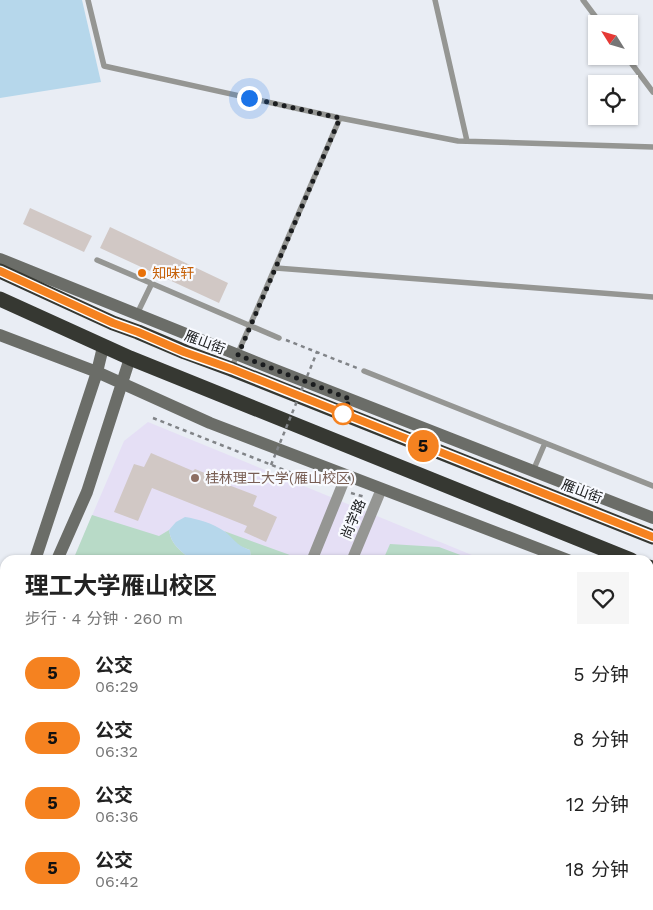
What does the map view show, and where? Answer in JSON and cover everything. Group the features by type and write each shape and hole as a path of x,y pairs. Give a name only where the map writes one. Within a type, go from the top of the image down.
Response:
{"highway":[{"name":"雁山街","path":"0,271 113,323 184,352 232,369 653,536"},
{"path":"0,299 103,347 618,555"}],"street":[{"path":"0,259 653,518"},
{"path":"0,335 97,372 210,423 555,555"},
{"path":"37,555 97,372 103,347"},
{"path":"60,555 87,492 130,358"},
{"name":"尚学路","path":"314,555 346,476"},
{"name":"尚学路","path":"354,555 381,490"}],"lane":[{"path":"88,0 104,66 340,118 458,141 653,147"},
{"path":"435,0 467,141"},
{"path":"583,0 594,15"},
{"path":"633,65 653,92"},
{"path":"232,369 340,118"},
{"path":"98,260 279,338"},
{"path":"276,268 653,297"},
{"path":"137,314 152,284"},
{"path":"364,371 653,486"},
{"path":"533,471 545,443"}],"path":[{"path":"279,338 364,371"},
{"path":"271,465 317,352"}],"shaded area":[{"name":"桂林理工大学(雁山校区)","path":"148,422 472,555 75,555 124,441"}],"green space":[{"path":"92,515 159,536 169,530 174,544 185,555 75,555"},
{"path":"224,531 290,555 250,555 250,550 239,546"},
{"path":"390,544 439,547 461,555 385,555"}],"water":[{"path":"0,0 82,0 101,82 0,98"},
{"path":"185,517 215,526 250,550 250,555 185,555 174,544 170,535 169,530 176,522"}],"building":[{"path":"30,208 92,236 84,252 23,224"},
{"path":"110,227 228,283 219,303 100,248"},
{"path":"151,453 193,471 195,469 219,479 218,481 257,496 253,506 277,517 266,542 244,532 247,526 152,488 138,521 114,512 134,464 144,467"}],"bus line":[{"name":"5","path":"0,271 113,323 184,352 232,369 653,537"}],"place":[{"name":"知味轩","path":"142,273"},
{"name":"桂林理工大学(雁山校区)","path":"195,478"}],"route":[{"path":"249,98 340,118 238,355 350,399 343,414"}]}
